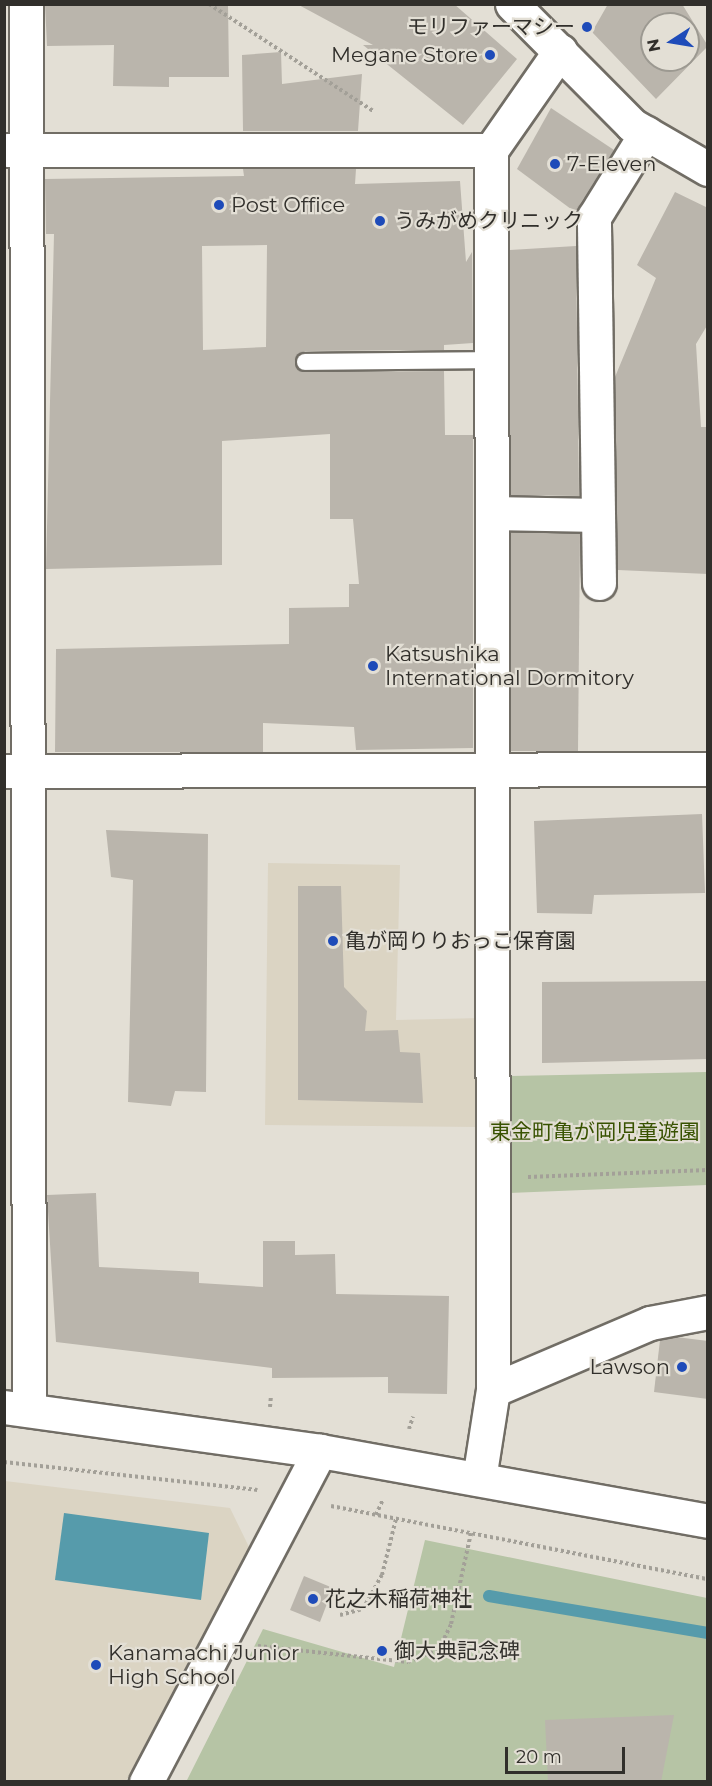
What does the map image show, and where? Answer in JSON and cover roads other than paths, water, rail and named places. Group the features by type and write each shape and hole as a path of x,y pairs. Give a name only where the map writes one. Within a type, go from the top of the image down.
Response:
{"street":[{"path":"26,4 16,150 17,1408 320,1451 708,1521"},
{"path":"512,4 646,134 708,169"},
{"path":"479,1479 493,1390 494,770 491,150 560,51"},
{"path":"599,583 594,217 646,134"},
{"path":"16,150 491,150"},
{"path":"493,513 598,515"},
{"path":"18,771 708,769"},
{"path":"493,1390 650,1323 708,1312"},
{"path":"146,1782 222,1642 320,1451"}],"lane":[{"path":"305,362 492,360"}],"water":[{"path":"64,1513 209,1533 201,1600 55,1580"}],"waterway":[{"path":"489,1596 708,1633"}],"place":[{"name":"モリファーマシー","path":"587,27"},
{"name":"Megane Store","path":"490,55"},
{"name":"7-Eleven","path":"555,164"},
{"name":"Post Office","path":"219,205"},
{"name":"うみがめクリニック","path":"380,221"},
{"name":"Katsushika International Dormitory","path":"373,666"},
{"name":"亀が岡りりおっこ保育園","path":"333,941"},
{"name":"Lawson","path":"682,1367"},
{"name":"花之木稲荷神社","path":"313,1599"},
{"name":"御大典記念碑","path":"382,1651"},
{"name":"Kanamachi Junior High School","path":"96,1665"}],"park label":[{"name":"東金町亀が岡児童遊園","path":"595,1132"}]}
